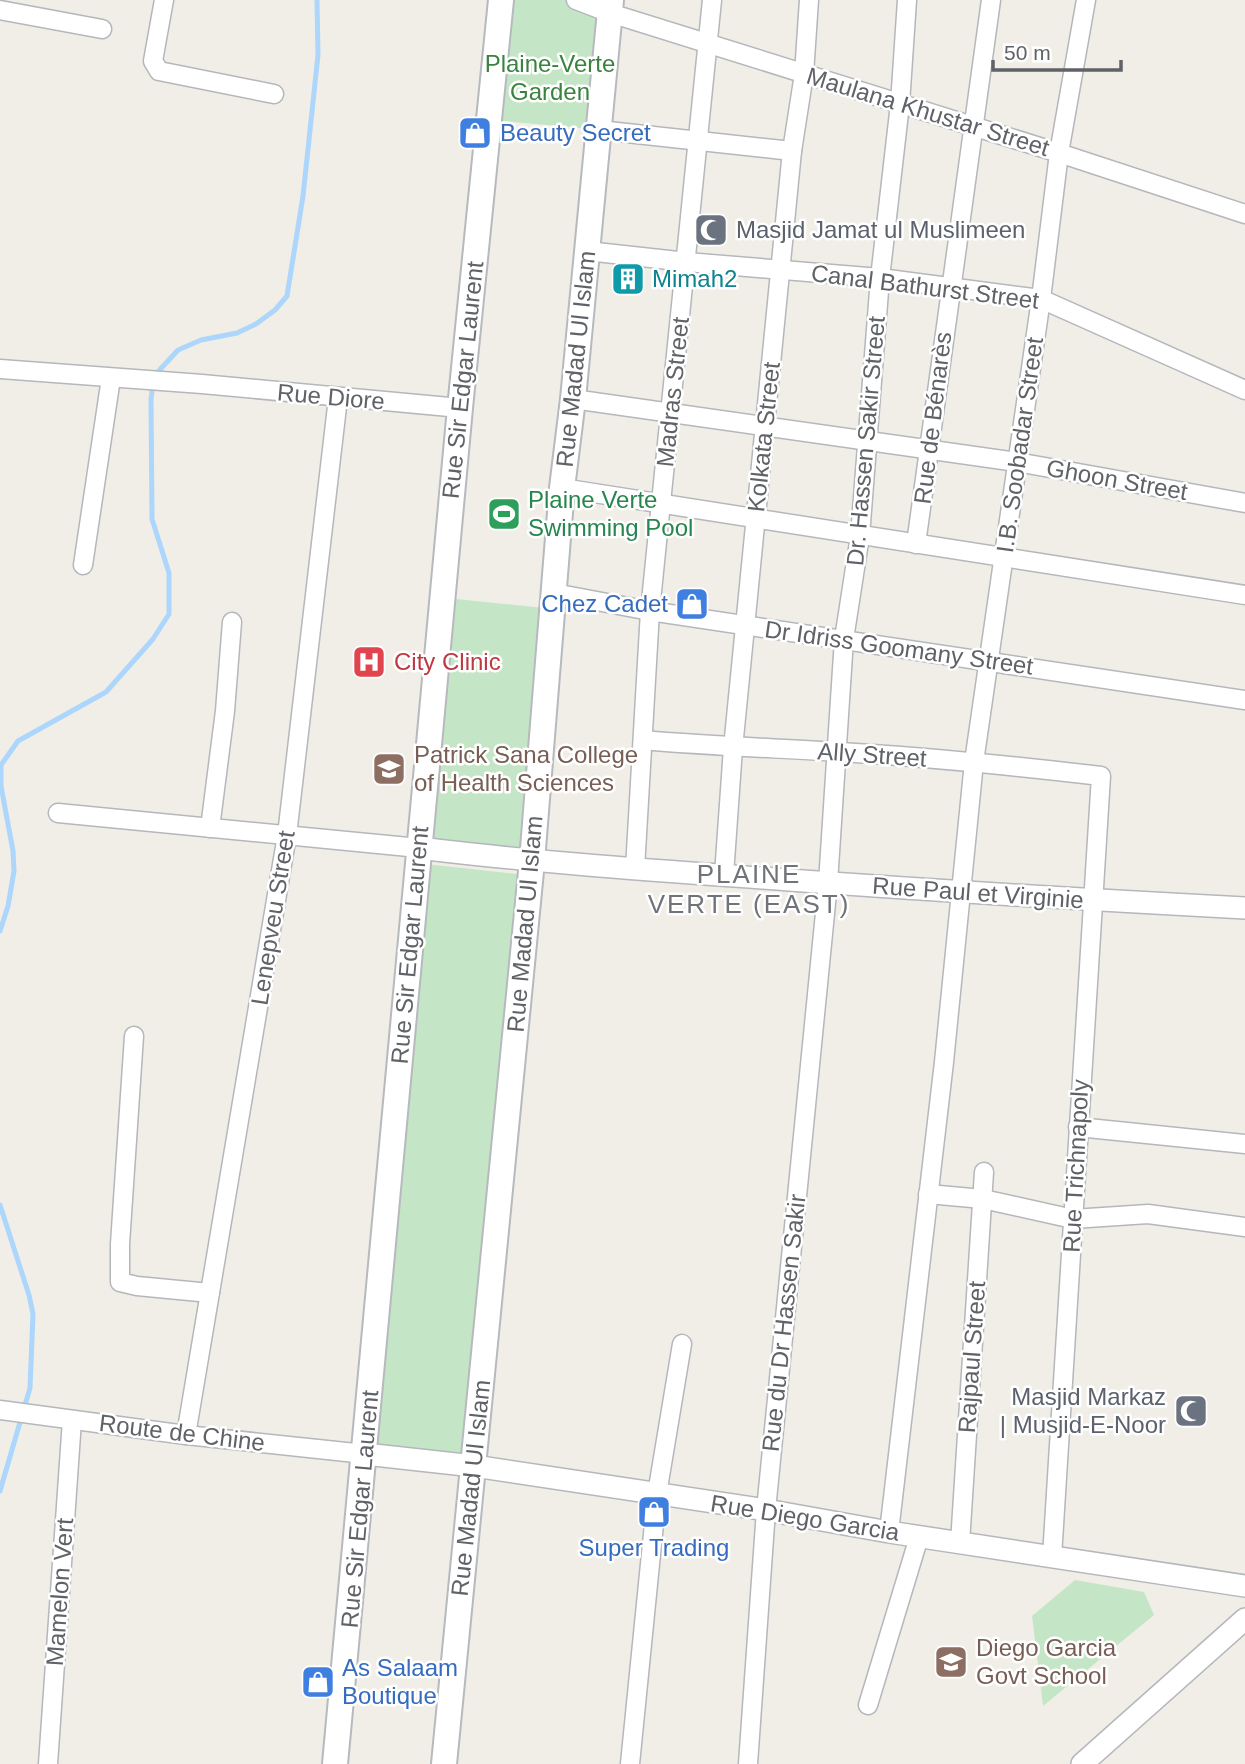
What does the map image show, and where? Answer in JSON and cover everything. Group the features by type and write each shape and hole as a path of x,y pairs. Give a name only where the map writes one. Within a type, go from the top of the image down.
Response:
{"main road":[{"name":"Rue Sir Edgar Laurent","path":"335,1764 460,408 501,0"},
{"name":"Rue Madad Ul Islam","path":"444,1764 531,861 562,488 573,399 610,7"}],"street":[{"path":"164,0 153,61 159,71 274,94"},
{"name":"Maulana Khustar Street","path":"576,0 610,7 709,45 1059,153 1245,214"},
{"name":"Madras Street","path":"635,869 650,611 712,0"},
{"name":"Kolkata Street","path":"724,875 733,748 792,151 804,74 808,0"},
{"name":"Dr. Hassen Sakir Street","path":"828,883 844,639 860,536 880,278 900,104 907,0"},
{"name":"Rue de Bénarès","path":"916,544 991,0"},
{"name":"I.B. Soobadar Street","path":"889,1532 962,892 974,762 1041,299 1059,153 1086,0"},
{"path":"0,10 102,29"},
{"path":"599,130 792,151"},
{"name":"Canal Bathurst Street","path":"587,251 880,278 1041,299 1245,390"},
{"path":"0,369 111,378 83,565"},
{"name":"Rue Diore","path":"111,378 460,408"},
{"name":"Lenepveu Street","path":"186,1435 287,835 338,398"},
{"name":"Ghoon Street","path":"573,399 1017,462 1245,503"},
{"path":"562,488 1245,595"},
{"name":"Dr Idriss Goomany Street","path":"554,593 650,611 1245,700"},
{"path":"210,828 225,711 232,622"},
{"name":"Ally Street","path":"643,740 974,762 1101,776"},
{"name":"Rue Trichnapoly","path":"1052,1557 1101,776"},
{"path":"58,813 419,848"},
{"name":"Rue Paul et Virginie","path":"419,848 531,861 635,869 1245,908"},
{"name":"Rue du Dr Hassen Sakir","path":"748,1764 766,1510 828,883"},
{"path":"134,1036 120,1244 120,1282 210,1293"},
{"path":"1078,1127 1245,1144"},
{"name":"Rajpaul Street","path":"960,1543 984,1172"},
{"path":"928,1194 983,1199 1073,1219 1147,1214 1245,1227"},
{"path":"630,1764 657,1494 682,1344"},
{"name":"Route de Chine","path":"7,1411 186,1435 365,1454"},
{"name":"Mamelon Vert","path":"48,1764 72,1420"},
{"name":"Rue Diego Garcia","path":"365,1454 474,1466 1245,1586"},
{"path":"868,1705 919,1537"},
{"path":"1082,1764 1245,1619"}],"green space":[{"name":"Plaine-Verte Garden","path":"514,0 602,0 591,129 501,121"},
{"path":"446,598 545,608 522,856 422,846"},
{"path":"426,864 525,875 468,1457 376,1449"},
{"path":"1075,1580 1144,1592 1154,1615 1043,1706 1032,1616"}],"waterway":[{"path":"0,931 8,906 14,871 1,786 1,765 18,741 106,692 153,639 169,614 169,573 152,519 151,399 154,376 178,350 201,340 237,333 256,324 275,310 287,296 303,196 318,55 317,0"},
{"path":"0,1205 33,1314 30,1388 0,1491"}],"place":[{"name":"Beauty Secret","path":"475,133"},
{"name":"Masjid Jamat ul Muslimeen","path":"711,230"},
{"name":"Mimah2","path":"628,279"},
{"name":"Plaine Verte Swimming Pool","path":"504,514"},
{"name":"Chez Cadet","path":"692,604"},
{"name":"City Clinic","path":"369,662"},
{"name":"Patrick Sana College of Health Sciences","path":"389,769"},
{"name":"Masjid Markaz | Musjid-E-Noor","path":"1191,1411"},
{"name":"Super Trading","path":"654,1512"},
{"name":"Diego Garcia Govt School","path":"951,1662"},
{"name":"As Salaam Boutique","path":"318,1682"}],"district":[{"name":"PLAINE VERTE (EAST)","path":"749,889"}]}
